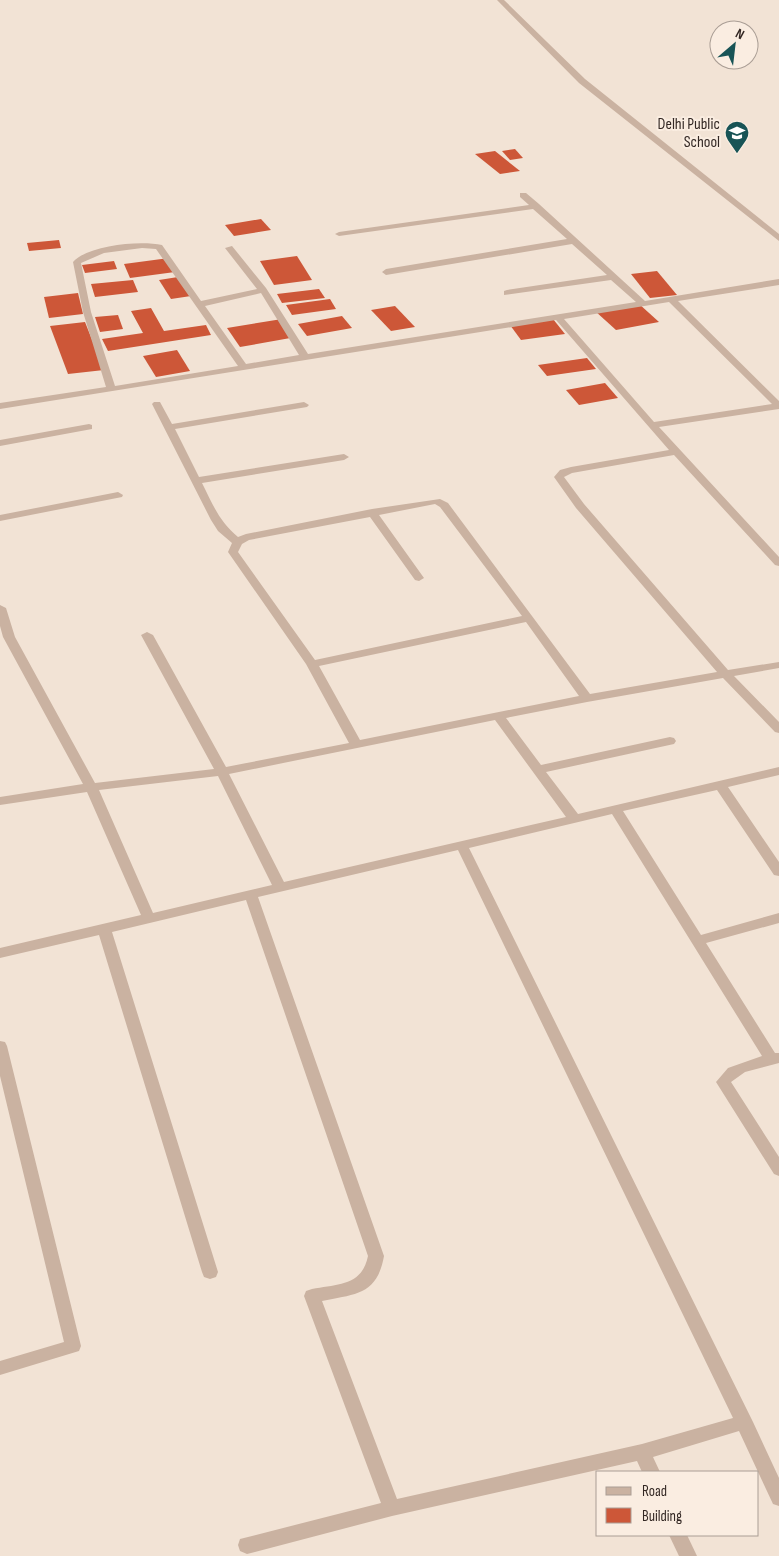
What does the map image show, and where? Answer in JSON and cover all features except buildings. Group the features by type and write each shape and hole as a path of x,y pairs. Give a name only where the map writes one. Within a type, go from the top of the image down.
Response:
{"street":[{"path":"500,0 582,81 779,238"},
{"path":"523,195 642,303"},
{"path":"339,234 536,206"},
{"path":"386,272 572,241"},
{"path":"111,388 87,312 77,262 88,255 140,245 158,247 244,368"},
{"path":"229,248 264,290 305,357"},
{"path":"507,293 613,277"},
{"path":"0,406 779,282"},
{"path":"200,304 264,290"},
{"path":"671,299 779,406"},
{"path":"557,316 675,452 779,564"},
{"path":"157,404 216,520 238,542"},
{"path":"170,427 304,405"},
{"path":"652,425 779,406"},
{"path":"0,443 89,428"},
{"path":"675,452 571,470 564,472 560,477 580,506 726,675 779,729"},
{"path":"196,481 344,458"},
{"path":"0,518 118,495"},
{"path":"356,745 312,664 233,552 238,542 246,537 425,502 441,502 485,558 586,698"},
{"path":"372,512 420,578"},
{"path":"0,608 9,637 91,787 149,919"},
{"path":"312,664 528,618"},
{"path":"147,635 222,772 280,888"},
{"path":"0,801 91,787 222,772 586,698 779,665"},
{"path":"498,716 574,819"},
{"path":"537,770 670,741"},
{"path":"0,953 779,771"},
{"path":"720,785 779,872"},
{"path":"616,810 696,941 775,1059 734,1070 727,1075 724,1082 779,1168"},
{"path":"462,846 744,1422 779,1498"},
{"path":"251,894 376,1256 373,1272 357,1287 312,1296 392,1508"},
{"path":"696,941 779,918"},
{"path":"104,929 210,1272"},
{"path":"0,1046 73,1346 0,1368"},
{"path":"247,1545 392,1508 642,1452 744,1422"},
{"path":"642,1452 651,1471"},
{"path":"678,1536 688,1556"}],"place":[{"name":"Delhi Public School","path":"737,154"}]}
